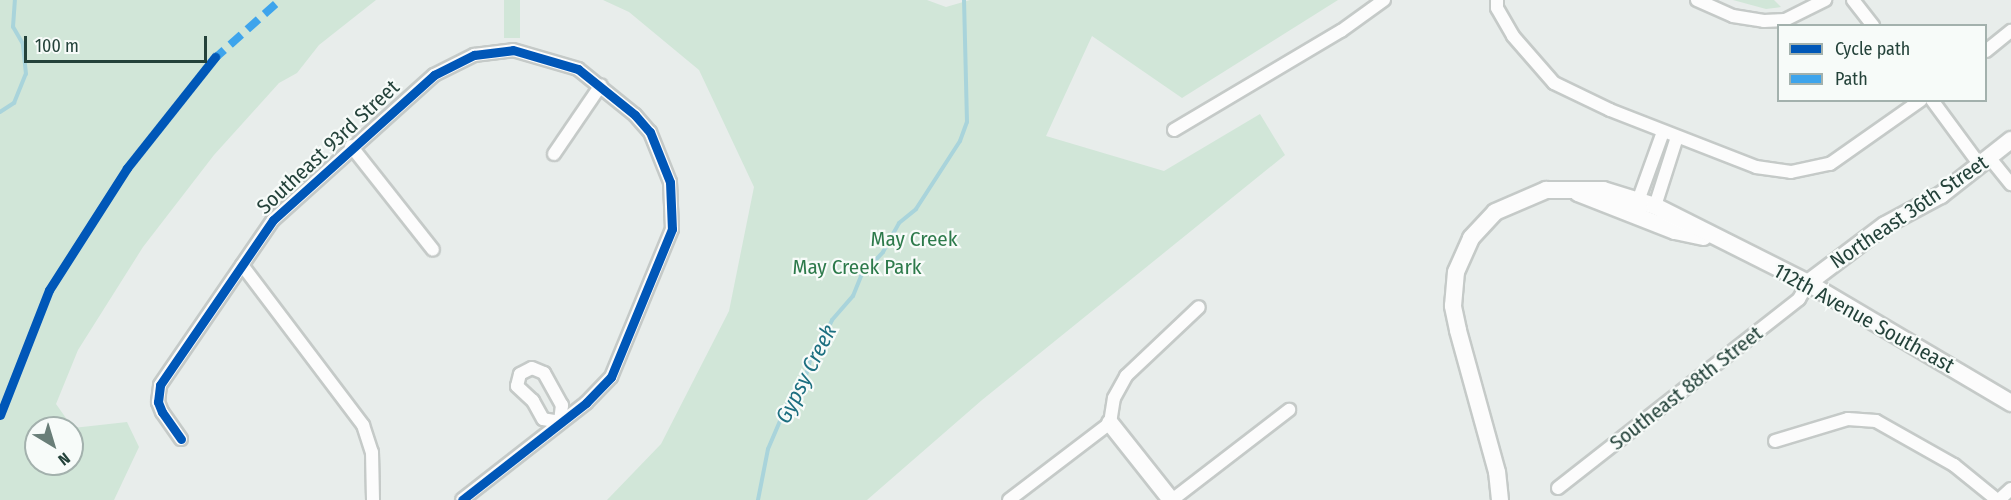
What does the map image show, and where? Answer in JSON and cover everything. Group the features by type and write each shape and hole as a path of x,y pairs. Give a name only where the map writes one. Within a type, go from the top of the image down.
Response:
{"street":[{"path":"1174,130 1302,50 1341,31 1384,0"},
{"path":"1497,0 1497,8 1513,36 1554,83 1663,132 1756,167 1791,172 1813,170 1843,156 1918,102"},
{"path":"1697,0 1733,16 1764,21 1785,20 1825,0"},
{"path":"1853,0 1871,24"},
{"path":"1987,50 2011,31"},
{"name":"Southeast 93rd Street","path":"182,439 162,412 158,402 160,385 273,220 351,146 434,75 474,55 513,50 562,62 601,85 650,132 670,182 673,213 667,242 621,361 601,388 462,500"},
{"path":"554,154 601,85"},
{"path":"1934,102 1984,161 2011,184"},
{"path":"1638,201 1663,132"},
{"path":"1655,206 1677,137"},
{"name":"Northeast 36th Street","path":"1808,283 1885,225 1941,195 2011,140"},
{"path":"351,146 433,250"},
{"name":"112th Avenue Southeast","path":"1500,500 1497,472 1453,306 1456,272 1471,237 1495,212 1546,190 1603,190 1655,206 1713,239 1808,283 2011,403"},
{"name":"112th Avenue Southeast","path":"1572,190 1675,231 1713,239"},
{"path":"242,265 363,425 372,452 373,500"},
{"name":"Southeast 88th Street","path":"1558,488 1799,299 1808,283"},
{"path":"1009,500 1110,423 1114,398 1126,376 1199,307"},
{"path":"532,368 544,373 562,405 560,422 543,419 533,401 521,394 517,386 520,374 532,368"},
{"path":"1110,423 1172,500 1289,410"},
{"path":"1775,441 1848,419 1876,421 1954,465 1998,500 2011,489"}],"green space":[{"path":"0,0 376,0 319,45 297,73 279,83 214,155 143,247 78,350 56,404 64,416 24,416 24,476 84,476 84,427 127,422 139,447 114,500 0,500"},
{"path":"504,0 520,0 520,38 504,38"},
{"name":"May Creek","path":"603,0 927,0 946,7 970,0 1338,0 1182,98 1092,36 1046,136 1164,171 1260,114 1285,155 982,400 867,500 607,500 661,444 729,311 754,187 699,70 629,12"},
{"path":"1733,0 1774,0 1781,7 1766,9"}],"waterway":[{"name":"May Creek","path":"0,112 14,103 26,74 23,44 13,27 15,0"},
{"name":"Gypsy Creek","path":"758,500 768,449 789,400 804,383 811,356 820,346 832,320 853,296 862,274 883,252 899,223 916,209 960,141 967,122 964,0"}],"marked path":[{"path":"213,60 280,0"}],"cycle path":[{"path":"181,439 162,412 158,402 160,385 273,220 434,75 474,55 513,50 578,69 635,115 650,132 670,182 672,229 611,377 586,403 462,500"},
{"path":"0,415 49,290 127,168 215,57"}],"park label":[{"name":"May Creek Park","path":"857,267"}]}
